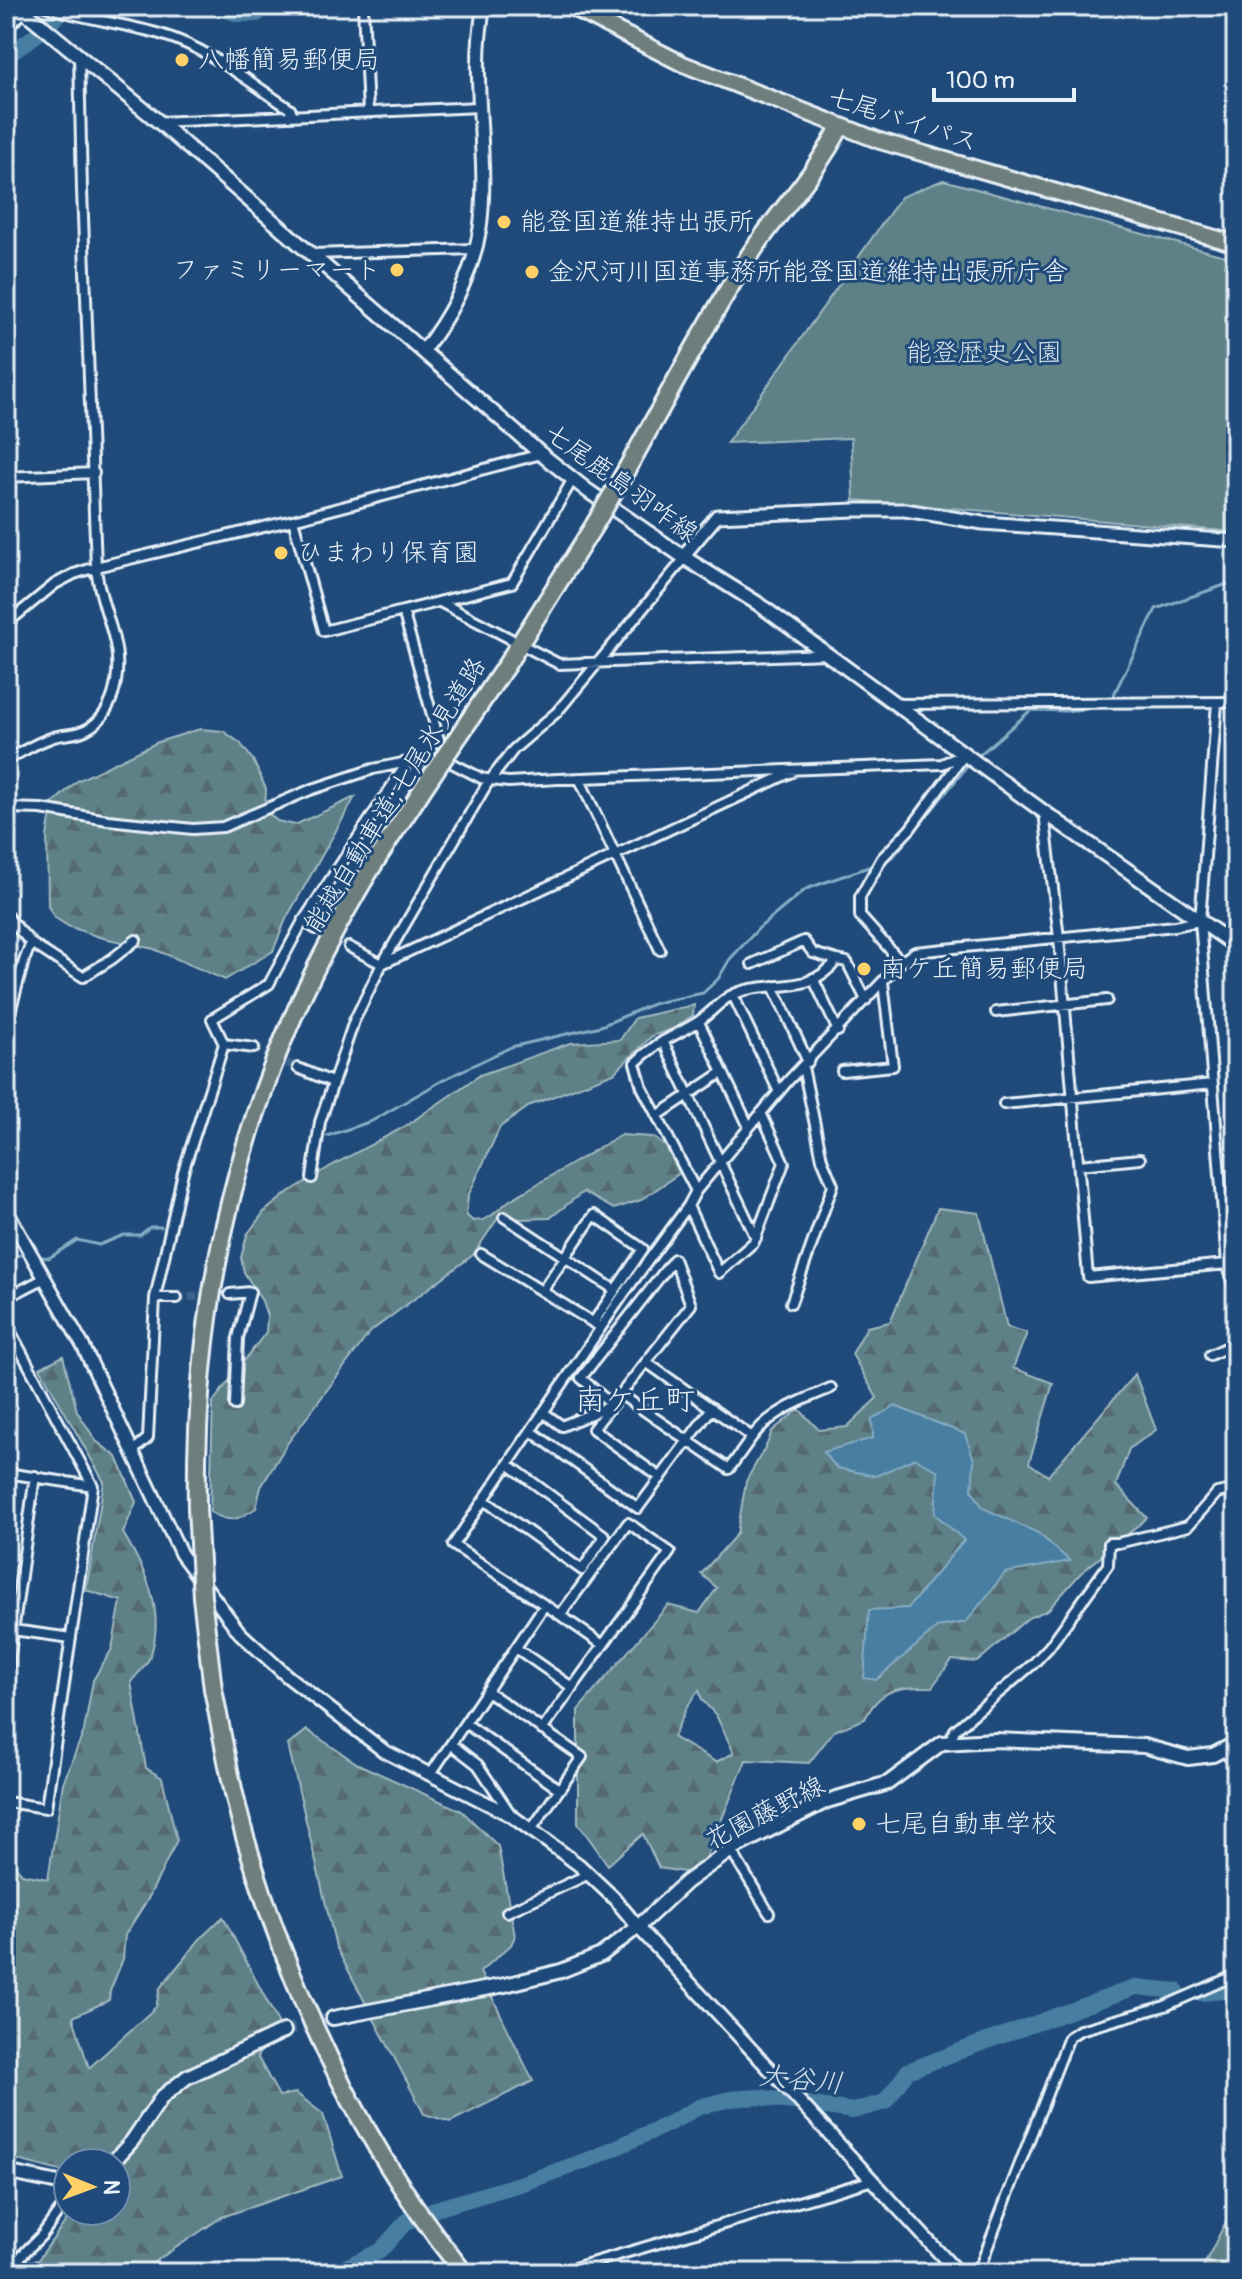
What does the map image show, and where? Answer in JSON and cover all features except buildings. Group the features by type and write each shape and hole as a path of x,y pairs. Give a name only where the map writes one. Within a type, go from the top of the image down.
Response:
{"highway":[{"name":"七尾バイパス","path":"569,6 683,64 840,127 927,156 1236,244"},
{"name":"能越自動車道;七尾氷見道路","path":"464,2273 407,2196 347,2096 292,1975 245,1835 213,1689 202,1597 197,1508 197,1413 209,1303 229,1200 246,1138 278,1048 328,944 357,891 595,524 747,259 823,159 840,127"}],"main road":[{"name":"七尾鹿島羽咋線","path":"25,8 573,479 685,558 757,603 1044,812 1236,946"},
{"path":"950,1741 1009,1740 1144,1746 1188,1758 1202,1757 1236,1743"},
{"name":"花園藤野線","path":"333,2018 430,2001 561,1971 601,1955 638,1927 686,1882 731,1850 827,1801 888,1783 935,1748 950,1741"},
{"path":"127,2147 162,2097 187,2077 284,2031"},
{"path":"6,2172 52,2182"}],"street":[{"path":"44,6 176,40 195,48 290,109 293,115"},
{"path":"239,6 246,6"},
{"path":"363,6 368,112"},
{"path":"423,351 437,333 465,280 480,229 482,186 478,52 484,6"},
{"path":"6,28 25,8"},
{"path":"6,760 53,736 86,730 107,711 118,671 117,653 96,567 79,54"},
{"path":"159,122 479,107"},
{"path":"312,254 475,249"},
{"path":"6,624 55,584 96,567 293,520 541,454"},
{"path":"6,477 94,473"},
{"path":"293,520 324,631 512,583 573,479"},
{"path":"312,1178 320,1122 354,1021 382,964 491,780 514,749 557,712 717,516 905,510 983,523 1236,541"},
{"path":"439,602 511,639"},
{"path":"403,611 439,740 448,761"},
{"path":"528,648 559,664 827,654"},
{"path":"897,704 1236,702"},
{"path":"1217,703 1200,921 1213,1084 1231,1248 1227,1264 1236,1295"},
{"path":"6,808 41,809 193,829 223,827 310,790 373,769 422,759 448,761 481,778 509,782 942,764 970,758"},
{"path":"901,962 860,916 860,897 882,858 970,758"},
{"path":"132,1452 148,1438 155,1298 183,1172 224,1044 212,1019 269,984 303,921 407,763"},
{"path":"382,964 796,770"},
{"path":"579,778 660,950"},
{"path":"1044,812 1059,938 1088,1277 1227,1264"},
{"path":"6,915 31,943 83,977 136,940"},
{"path":"303,921 316,929"},
{"path":"603,1645 453,1545 531,1431 597,1326 719,1163 805,1064 901,962 915,952 1200,921"},
{"path":"752,964 804,941 813,953 847,962 866,1000"},
{"path":"6,1019 31,943"},
{"path":"349,947 382,964"},
{"path":"696,1191 642,1087 635,1063 650,1047 699,1022 733,995 773,986 794,987 828,972 837,960"},
{"path":"813,978 838,1031"},
{"path":"842,1071 893,1066 883,982"},
{"path":"773,986 805,1064 822,1159 833,1185 791,1303"},
{"path":"733,995 779,1092"},
{"path":"996,1012 1107,1000"},
{"path":"699,1022 749,1127"},
{"path":"663,1041 756,1238"},
{"path":"224,1044 254,1048"},
{"path":"298,1068 332,1082"},
{"path":"657,1116 723,1072"},
{"path":"1004,1104 1213,1084"},
{"path":"688,1206 719,1273 754,1242 784,1163 761,1113"},
{"path":"1079,1165 1140,1159"},
{"path":"6,1210 103,1386 181,1554 240,1633 287,1676 384,1751 514,1818 589,1874 958,2273"},
{"path":"542,1291 594,1215 643,1249 615,1290 597,1326"},
{"path":"504,1217 615,1290"},
{"path":"481,1254 597,1326"},
{"path":"593,1429 612,1405 620,1394 691,1305 674,1259 581,1378 612,1405"},
{"path":"6,1298 45,1278"},
{"path":"230,1294 250,1292 238,1338 235,1405"},
{"path":"155,1298 177,1298"},
{"path":"6,1323 93,1486 46,1808 6,1802"},
{"path":"1210,1355 1236,1343"},
{"path":"646,1362 752,1437"},
{"path":"620,1394 729,1469 757,1430 791,1405 831,1388"},
{"path":"543,1412 562,1426 612,1405"},
{"path":"531,1431 638,1508 712,1408"},
{"path":"579,1418 661,1478"},
{"path":"484,1500 582,1570 605,1536 508,1464"},
{"path":"6,1473 93,1486"},
{"path":"6,1682 35,1476"},
{"path":"950,1741 955,1730 1049,1647 1108,1565 1109,1543 1188,1526 1217,1493 1236,1489"},
{"path":"542,1730 670,1552 628,1523 560,1615"},
{"path":"6,1603 18,1605"},
{"path":"430,1775 544,1606"},
{"path":"13,1630 71,1638"},
{"path":"516,1648 573,1688"},
{"path":"487,1691 582,1757 531,1830"},
{"path":"465,1723 559,1789"},
{"path":"451,1744 478,1765 514,1818"},
{"path":"1224,1750 1236,1766"},
{"path":"731,1850 769,1913"},
{"path":"507,1912 589,1874"},
{"path":"968,2273 981,2264 1069,2037 1080,2030 1165,2006 1236,1975"},
{"path":"557,2273 873,2180"},
{"path":"10,2273 52,2219"}],"green space":[{"name":"能登歴史公園","path":"943,180 1236,259 1236,532 854,500 851,438 727,443 901,197"},
{"path":"200,729 223,731 240,743 253,760 266,789 265,810 277,821 295,825 355,797 286,919 273,951 225,980 154,949 99,937 68,926 54,917 48,906 47,836 53,803 77,781 158,742"},
{"path":"694,1005 693,1015 675,1028 652,1036 614,1073 531,1105 500,1127 468,1196 466,1215 473,1221 491,1216 510,1200 621,1135 653,1137 678,1156 681,1172 641,1200 614,1209 583,1192 550,1218 520,1219 500,1215 473,1255 370,1332 287,1444 261,1487 256,1508 234,1519 210,1512 213,1402 266,1332 267,1316 262,1301 244,1272 241,1258 247,1235 264,1212 286,1194 404,1127 480,1075 570,1043 620,1040 635,1018"},
{"path":"938,1208 979,1213 1007,1327 1027,1333 1013,1368 1053,1383 1029,1463 1048,1476 1135,1374 1156,1430 1129,1449 1116,1485 1147,1518 1080,1574 1048,1610 1028,1618 977,1662 952,1660 932,1687 901,1689 885,1695 877,1700 865,1719 834,1731 809,1763 746,1760 706,1858 690,1873 659,1868 643,1834 608,1865 578,1823 578,1710 668,1605 699,1613 717,1588 701,1574 737,1534 746,1481 772,1431 799,1409 819,1430 847,1427 877,1398 852,1354 867,1327 890,1322","holes":["699,1690 702,1700 716,1715 734,1753 716,1762 673,1737"]},
{"path":"63,1356 77,1411 96,1441 117,1457 136,1502 123,1533 146,1577 156,1624 150,1657 131,1682 146,1768 162,1778 177,1840 148,1899 125,1935 123,1959 109,2000 73,2017 89,2068 156,2007 160,1988 200,1939 223,1917 281,2028 257,2056 279,2096 296,2093 323,2114 342,2176 222,2217 138,2273 6,2273 6,2265 38,2260 62,2227 132,2227 132,2147 52,2147 52,2169 6,2157 6,1861 11,1861 22,1874 48,1879 63,1783 84,1731 93,1680 112,1649 121,1601 86,1590 104,1482 40,1368"},
{"path":"307,1730 358,1764 462,1811 498,1846 515,1936 511,1945 480,1972 533,2081 450,2122 424,2114 336,1947 288,1745"},
{"path":"1236,2202 1236,2273 1199,2273 1201,2271"}],"water":[{"path":"895,1406 965,1434 974,1460 972,1490 983,1508 1038,1533 1070,1561 1005,1573 966,1622 938,1627 876,1680 864,1678 869,1610 908,1608 964,1540 935,1514 938,1471 915,1458 876,1476 837,1468 823,1452 873,1438 872,1419"}],"waterway":[{"path":"53,20 69,6"},
{"path":"215,6 237,14 257,14 265,6"},
{"path":"6,57 40,32"},
{"path":"1111,700 1156,609 1236,581"},
{"path":"976,758 1031,710 1068,711 1103,707"},
{"path":"884,862 894,856 970,763"},
{"path":"327,1136 372,1121 445,1079 511,1047 601,1026 655,1003 703,993 759,928 806,889 877,864"},
{"path":"42,1257 49,1258 77,1240 99,1245 124,1235 140,1235 150,1227 161,1227"},
{"path":"6,1258 26,1254"},
{"name":"大谷川","path":"332,2273 380,2251 406,2222 429,2211 593,2158 699,2107 730,2099 759,2097 853,2111 885,2102 908,2071 973,2046 1136,1987 1177,1991"},
{"name":"大谷川","path":"1201,1993 1236,1990"}],"tunnel":[{"path":"316,929 349,947"},
{"path":"254,1048 298,1068"},
{"path":"177,1298 230,1294"},
{"path":"284,2031 333,2018"}],"place":[{"name":"八幡簡易郵便局","path":"182,60"},
{"name":"能登国道維持出張所","path":"504,222"},
{"name":"ファミリーマート","path":"397,270"},
{"name":"金沢河川国道事務所能登国道維持出張所庁舎","path":"532,272"},
{"name":"ひまわり保育園","path":"281,553"},
{"name":"南ケ丘簡易郵便局","path":"864,969"},
{"name":"七尾自動車学校","path":"859,1824"}],"district":[{"name":"南ケ丘町","path":"635,1400"}]}
